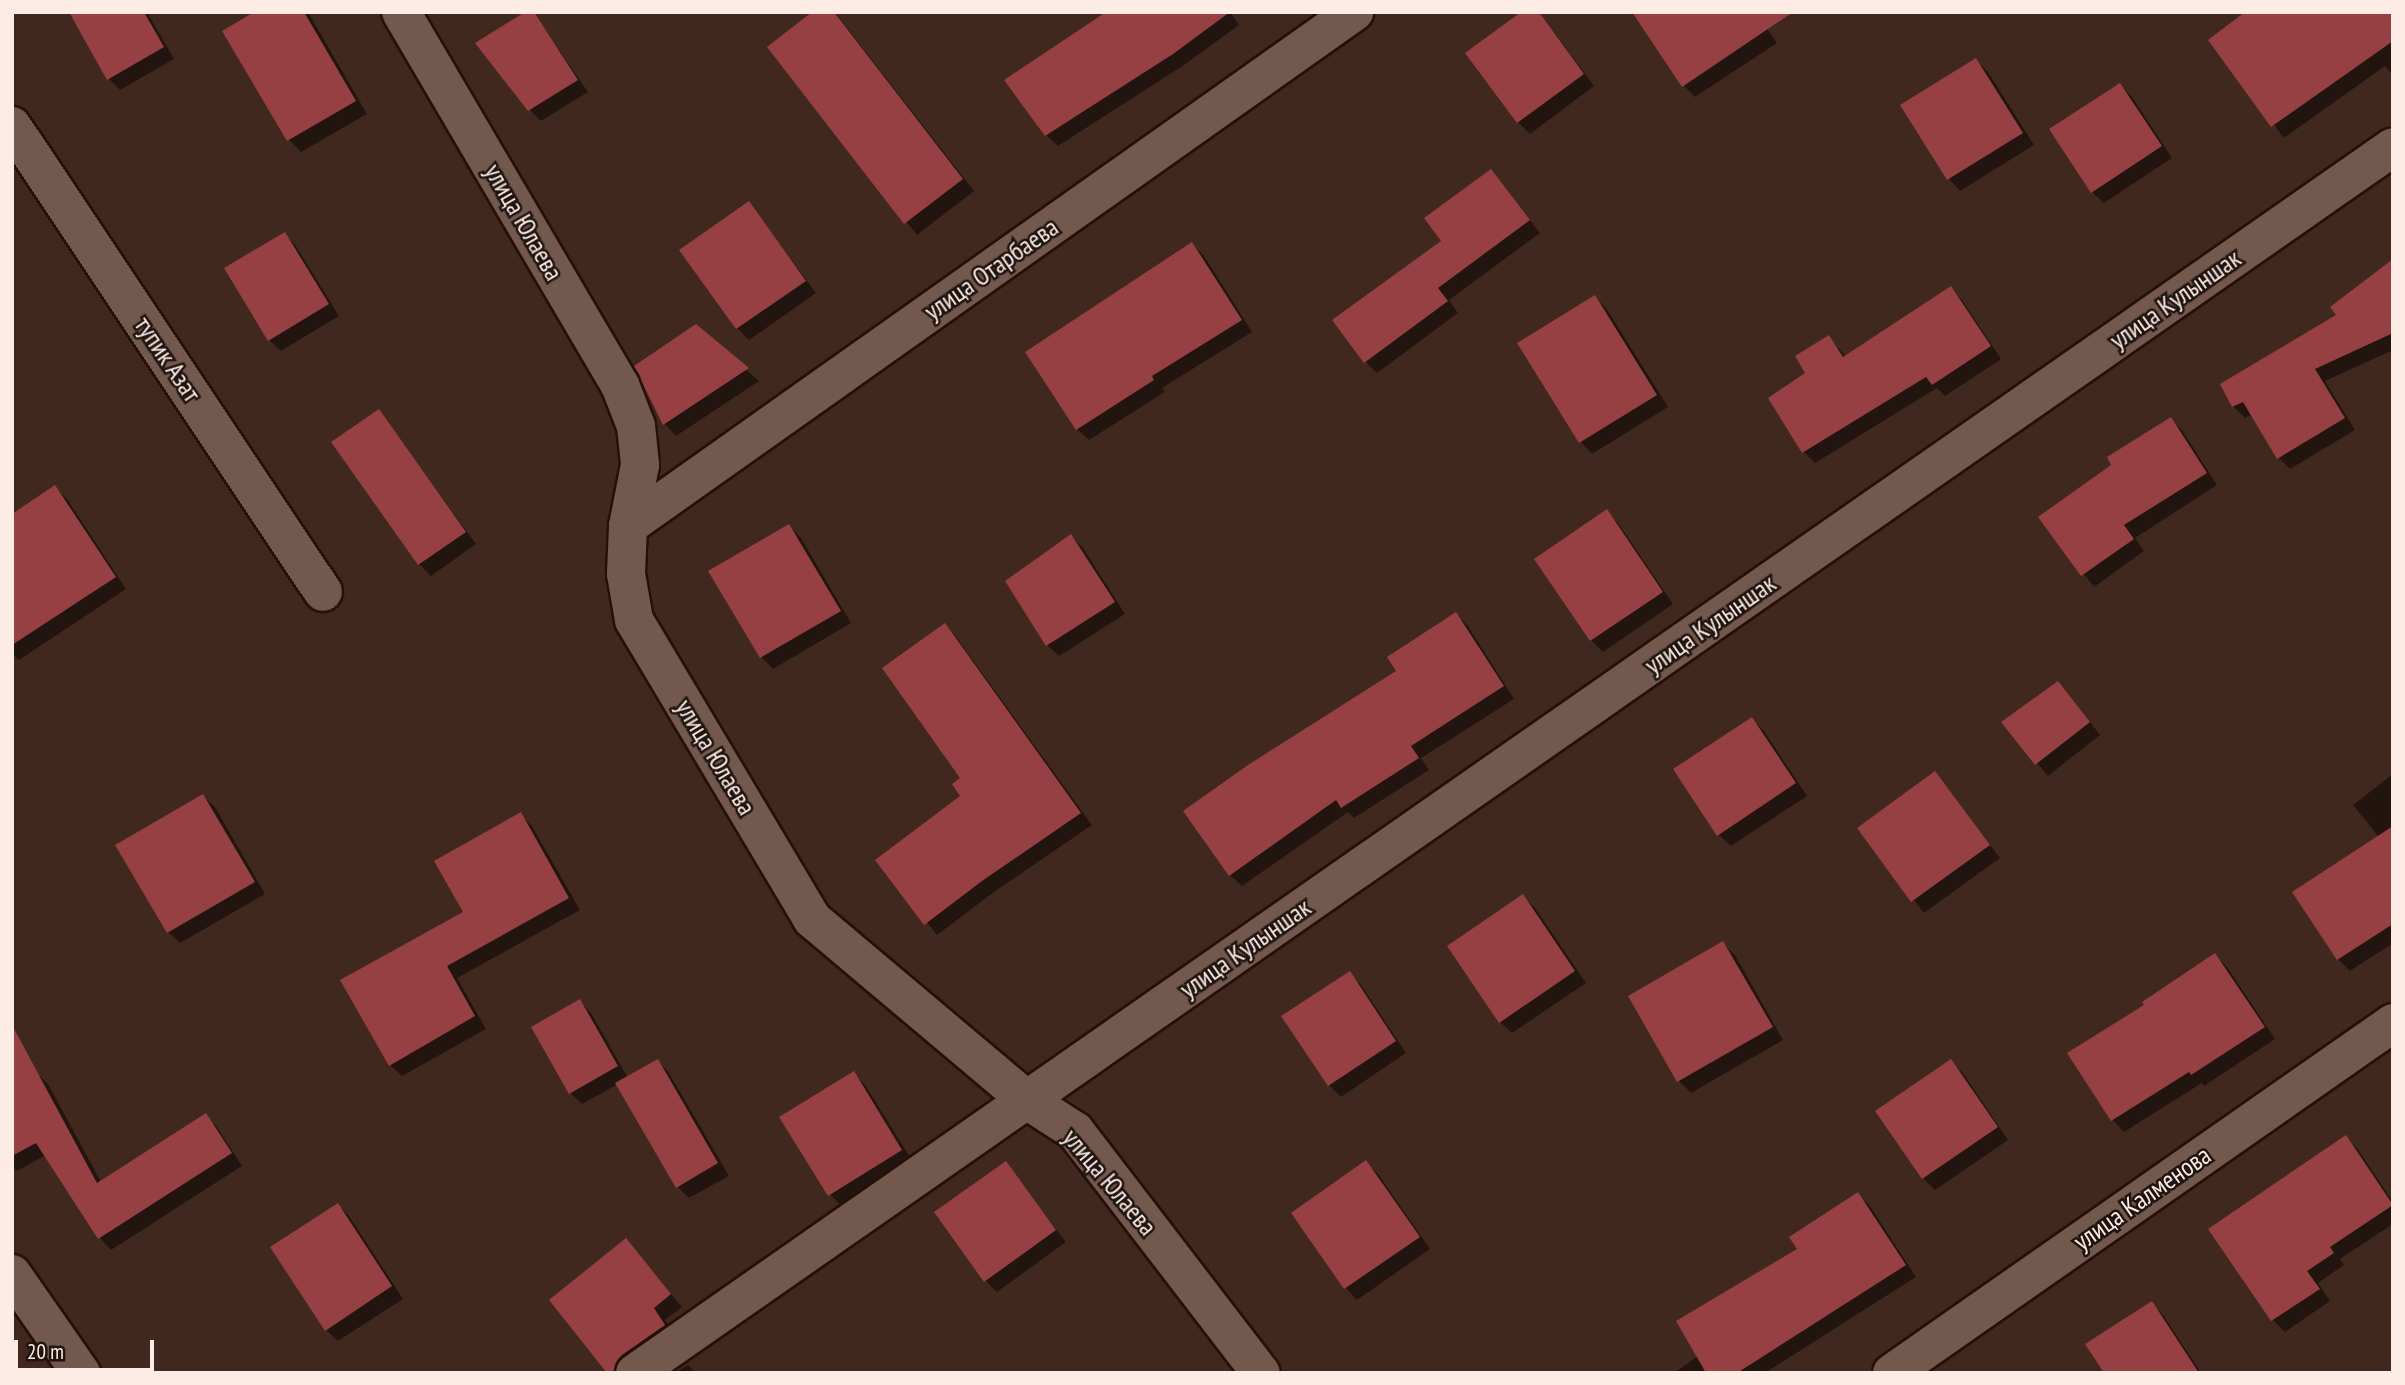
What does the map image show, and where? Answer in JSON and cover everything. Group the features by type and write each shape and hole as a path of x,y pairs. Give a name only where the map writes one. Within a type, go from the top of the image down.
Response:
{"street":[{"name":"улица Юлаева","path":"401,12 620,384 636,426 640,465 628,526 626,574 634,620 812,919 1027,1100 1075,1131 1261,1373"},
{"name":"улица Отарбаева","path":"628,526 1354,12"},
{"name":"тупик Азат","path":"12,125 323,592"},
{"name":"улица Кулыншак","path":"635,1373 2393,147"},
{"name":"улица Калменова","path":"1892,1373 2393,1023"},
{"path":"12,1274 81,1373"}],"building":[{"path":"69,12 144,12 164,47 107,80"},
{"path":"254,12 304,12 356,101 287,141 222,31"},
{"path":"525,12 534,12 578,80 528,111 475,43"},
{"path":"812,12 834,12 963,179 904,224 767,47"},
{"path":"1106,12 1230,12 1173,54 1045,136 1004,80"},
{"path":"1521,12 1539,12 1584,74 1517,123 1465,53"},
{"path":"1632,12 1793,12 1682,87"},
{"path":"2245,12 2393,12 2393,41 2271,127 2208,40"},
{"path":"1976,58 2023,133 1947,180 1900,105"},
{"path":"2120,83 2162,146 2091,193 2049,129"},
{"path":"1491,169 1530,220 1438,288 1448,301 1364,363 1332,320 1441,241 1424,218"},
{"path":"749,201 806,281 736,329 679,250"},
{"path":"285,232 329,304 268,341 224,268"},
{"path":"1192,242 1242,320 1152,376 1154,380 1076,430 1025,352"},
{"path":"2393,259 2393,333 2315,369 2345,418 2277,459 2243,402 2232,407 2220,384 2336,315 2330,307"},
{"path":"1951,286 1991,346 1932,385 1926,377 1802,453 1768,398 1805,373 1795,356 1829,335 1843,357"},
{"path":"1595,295 1657,395 1579,443 1517,343"},
{"path":"696,324 749,368 663,425 634,366"},
{"path":"379,409 466,532 418,565 331,442"},
{"path":"2171,417 2207,473 2124,525 2134,539 2081,576 2038,517 2111,465 2107,457"},
{"path":"55,485 116,577 12,645 12,514"},
{"path":"1607,509 1663,592 1590,641 1534,559"},
{"path":"789,524 841,611 760,658 708,571"},
{"path":"1071,534 1115,602 1046,646 1005,581"},
{"path":"1456,612 1504,686 1411,746 1419,758 1341,808 1336,800 1229,876 1183,811 1248,765 1396,671 1387,657"},
{"path":"945,623 1081,813 982,881 924,925 875,860 960,796 952,784 960,778 882,668"},
{"path":"2058,681 2090,722 2035,765 2001,722"},
{"path":"1752,717 1796,783 1717,836 1673,769"},
{"path":"1935,771 1990,845 1911,902 1857,828"},
{"path":"203,794 255,882 167,933 115,845"},
{"path":"521,812 569,898 447,966 475,1016 389,1066 340,980 463,912 434,861"},
{"path":"2393,826 2393,924 2337,960 2292,892"},
{"path":"1523,894 1575,971 1499,1023 1447,946"},
{"path":"1723,941 1773,1027 1677,1082 1628,996"},
{"path":"2215,953 2265,1027 2191,1075 2189,1072 2111,1121 2067,1053 2144,1005 2142,1002"},
{"path":"1350,971 1396,1041 1328,1086 1281,1016"},
{"path":"580,999 618,1066 569,1094 531,1027"},
{"path":"12,1025 97,1183 206,1113 232,1153 98,1239 36,1143 12,1156"},
{"path":"658,1059 718,1163 676,1188 615,1083"},
{"path":"1951,1059 1998,1127 1922,1179 1875,1111"},
{"path":"854,1071 902,1150 828,1196 779,1117"},
{"path":"2346,1135 2393,1205 2330,1247 2334,1253 2307,1271 2320,1289 2271,1321 2208,1229"},
{"path":"1366,1160 1420,1237 1344,1289 1291,1213"},
{"path":"1006,1161 1056,1230 984,1282 934,1212"},
{"path":"1858,1192 1906,1265 1737,1373 1706,1373 1676,1321 1797,1249 1789,1237"},
{"path":"338,1203 392,1286 325,1331 270,1247"},
{"path":"626,1238 671,1294 654,1308 665,1325 622,1355 613,1373 607,1373 549,1300"},
{"path":"2152,1301 2199,1373 2104,1373 2085,1344"}]}
